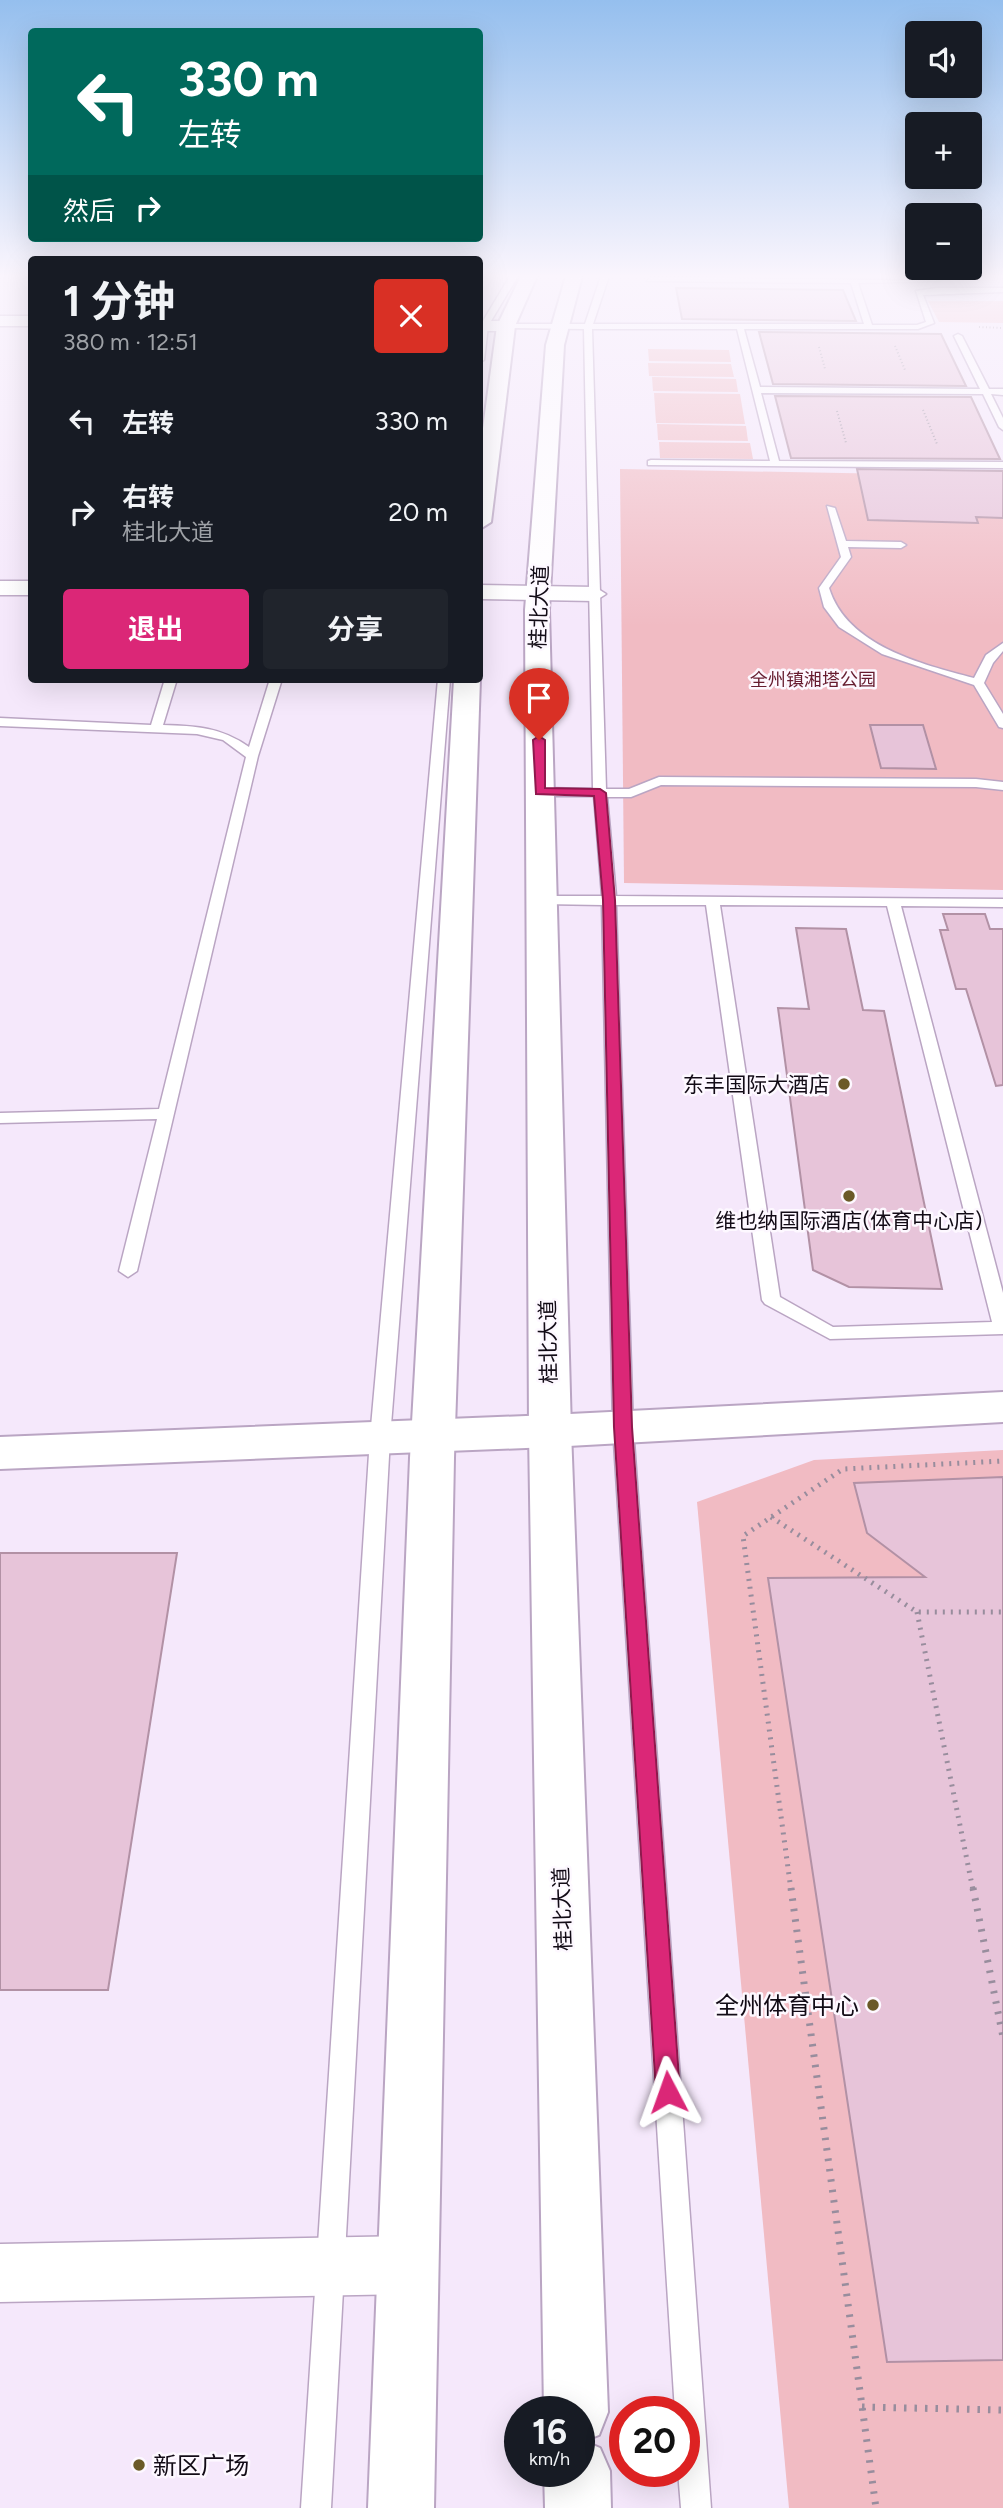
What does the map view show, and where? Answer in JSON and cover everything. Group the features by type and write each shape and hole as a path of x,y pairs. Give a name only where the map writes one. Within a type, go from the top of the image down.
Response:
{"main road":[{"path":"483,499 497,393"},
{"name":"桂北大道","path":"552,393 538,593 540,792 550,1430 576,2396"},
{"path":"401,2508 434,1436 467,683"},
{"path":"0,1453 434,1436 1003,1407"},
{"path":"578,2487 578,2508"}],"street":[{"path":"0,588 28,589"},
{"path":"483,592 594,594"},
{"path":"0,2273 408,2265"}],"lane":[{"path":"579,393 594,594 600,793 609,900 623,1427 696,2508"},
{"path":"757,393 775,464"},
{"path":"987,393 1003,427"},
{"path":"651,463 1003,465"},
{"path":"830,508 846,557 824,588 834,617 846,629 886,651 978,683 1003,724"},
{"path":"842,544 901,545"},
{"path":"978,683 982,669 993,653 1003,646"},
{"path":"156,728 170,683"},
{"path":"128,1271 252,756 275,683"},
{"path":"316,2508 380,1438 444,683"},
{"path":"0,722 216,733 238,743 252,756"},
{"path":"540,792 631,793 659,781 976,783 1003,786"},
{"path":"542,900 1003,903"},
{"path":"712,901 771,1300 830,1334 1003,1328 893,902"},
{"path":"0,1118 165,1114"}],"path":[{"path":"876,2508 743,1536 843,1469 1003,1461"},
{"path":"771,1517 918,1612 1003,1612"},
{"path":"918,1612 1003,2036"},
{"path":"862,2407 1003,2410"}],"green space":[{"path":"654,393 740,394 745,424 656,423"},
{"path":"657,424 746,426 748,441 658,440"},
{"path":"659,442 750,443 753,459 660,458"},
{"name":"全州镇湘塔公园","path":"620,469 1003,476 1003,890 624,883"},
{"name":"全州体育中心","path":"1003,1450 1003,2508 789,2508 697,1502 814,1460"}],"building":[{"path":"775,396 971,397 1000,459 791,458"},
{"path":"857,469 1003,471 1003,518 976,517 978,523 868,520"},
{"path":"870,725 923,725 936,769 881,768"},
{"path":"943,914 985,914 990,929 1003,929 1003,1085 996,1086 966,989 956,989 940,930 948,930"},
{"path":"796,928 846,929 863,1010 884,1011 942,1289 849,1287 813,1270 778,1008 809,1009"},
{"path":"1003,1477 1003,2360 887,2362 768,1578 925,1577 867,1533 854,1483"},
{"path":"0,1553 177,1553 108,1990 0,1990"}],"place":[{"name":"东丰国际大酒店","path":"844,1084"},
{"name":"维也纳国际酒店(体育中心店)","path":"849,1196"},
{"name":"全州体育中心","path":"873,2005"},
{"name":"新区广场","path":"139,2465"}],"route":[{"path":"539,740 540,792 600,793 609,900 623,1427 668,2092"}]}
